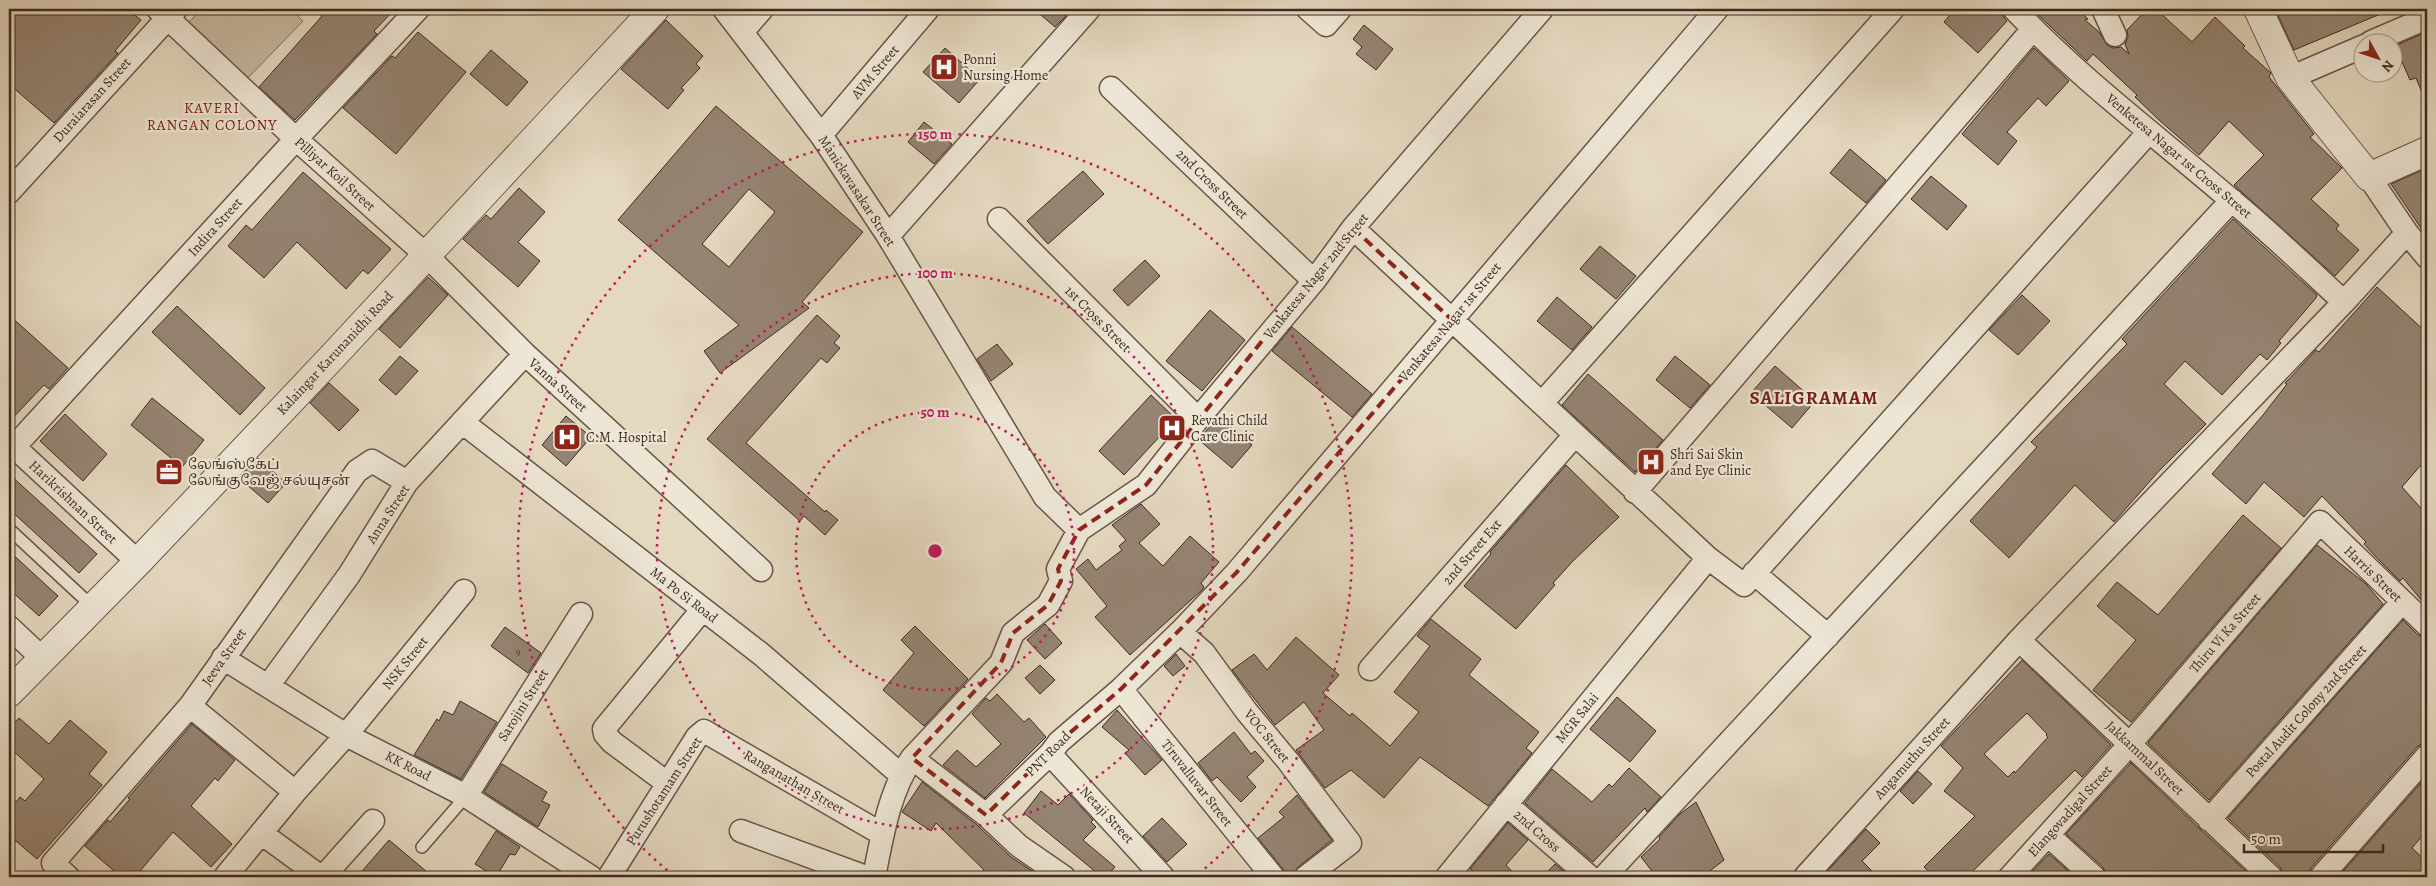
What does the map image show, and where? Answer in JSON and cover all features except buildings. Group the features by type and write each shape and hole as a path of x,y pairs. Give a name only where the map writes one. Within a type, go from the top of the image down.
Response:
{"street":[{"name":"Indira Street","path":"12,445 418,9"},
{"name":"Kalaingar Karunanidhi Road","path":"9,693 138,562 655,9"},
{"name":"Manickavasakar Street","path":"724,9 821,135 888,236 1045,497 1079,530"},
{"path":"743,32 762,9"},
{"name":"AVM Street","path":"821,135 928,9"},
{"path":"888,236 1089,9"},
{"path":"1308,9 1326,25 1340,9"},
{"name":"Venkatesa Nagar 2nd Street","path":"1079,530 1146,485 1198,419 1314,281 1353,228 1542,9"},
{"name":"Venkatesa Nagar 1st Street","path":"1180,632 1237,572 1717,9"},
{"path":"1542,403 1892,9"},
{"name":"Venketesa Nagar 1st Cross Street","path":"2014,9 2033,29 2149,132 2232,200 2344,302"},
{"path":"2103,9 2115,35"},
{"path":"2258,9 2290,78 2368,177 2427,257"},
{"name":"Pilliyar Koil Street","path":"167,12 296,138 426,255"},
{"name":"Duraiarasan Street","path":"9,192 167,12"},
{"path":"2394,32 2427,18"},
{"path":"1635,492 2033,29"},
{"path":"2290,78 2354,50"},
{"name":"2nd Cross Street","path":"1111,88 1314,281"},
{"path":"1353,228 1635,492 1708,558 1744,585 2149,132"},
{"path":"2368,177 2427,151"},
{"path":"1604,877 2232,200"},
{"name":"1st Cross Street","path":"999,219 1198,419"},
{"name":"Angamuthu Street","path":"1805,877 2019,640 2344,302 2407,232"},
{"name":"Vanna Street","path":"426,255 525,354 761,570"},
{"name":"Anna Street","path":"268,686 349,575 407,482 525,354"},
{"name":"Ma Po Si Road","path":"462,422 906,767"},
{"name":"2nd Street Ext","path":"1370,669 1575,435"},
{"name":"Harikrishnan Street","path":"12,445 138,562"},
{"name":"Jeeva Street","path":"68,877 53,863 190,706 357,471 372,461 407,482"},
{"name":"Harris Street","path":"2320,522 2427,625"},
{"name":"Thiru Vi Ka Street","path":"2130,744 2320,522"},
{"path":"874,877 882,834 906,767 1001,663 1014,634 1048,605 1061,581 1058,570 1079,530"},
{"name":"MGR Salai","path":"1454,874 1506,804 1708,558"},
{"path":"1754,573 1828,636"},
{"name":"NSK Street","path":"224,877 295,792 346,735 464,591"},
{"name":"Postal Audit Colony 2nd Street","path":"2209,820 2402,602"},
{"path":"667,783 612,742 605,734 604,729 702,610"},
{"name":"Sarojini Street","path":"466,796 581,614"},
{"path":"9,627 42,658"},
{"name":"PNT Road","path":"986,815 1050,754 1059,742 1121,689 1180,632"},
{"name":"VOC Street","path":"1180,632 1204,653 1247,712 1288,761 1350,844 1306,877"},
{"name":"Jakkammal Street","path":"2019,640 2271,877"},
{"name":"KK Road","path":"223,658 346,735 466,796 591,877"},
{"name":"Tiruvalluvar Street","path":"1121,689 1273,877"},
{"path":"190,706 295,792"},
{"name":"Purushotamam Street","path":"609,877 697,737 704,732"},
{"name":"Ranganathan Street","path":"704,732 882,834"},
{"name":"Elangovadigal Street","path":"2010,877 2130,744"},
{"name":"Netaji Street","path":"1050,754 1163,877"},
{"path":"2321,877 2427,756"},
{"path":"906,767 986,815 1019,846 1064,877"},
{"name":"2nd Cross","path":"1506,804 1590,877"},
{"path":"261,833 322,877 373,821"},
{"path":"741,831 866,877"},
{"path":"2049,836 2094,877"}],"lane":[{"path":"9,529 93,607"},
{"path":"422,847 466,796"}],"highlighted area":[{"path":"1353,228 1452,320 1237,572 1121,689 1059,742 986,815 912,758 1001,663 1013,633 1048,605 1061,581 1058,569 1079,530 1146,485"}],"shaded area":[{"path":"202,9 291,9 303,21 245,81 187,24"}],"place":[{"name":"Ponni Nursing Home","path":"944,67"},
{"name":"Revathi Child Care Clinic","path":"1172,428"},
{"name":"C.M. Hospital","path":"567,437"},
{"name":"Shri Sai Skin and Eye Clinic","path":"1651,462"},
{"name":"லேங்ஸ்கேப் லேங்குவேஜ் சல்யுசன்","path":"169,472"}],"district":[{"name":"KAVERI RANGAN COLONY","path":"212,116"},
{"name":"SALIGRAMAM","path":"1814,398"}]}
